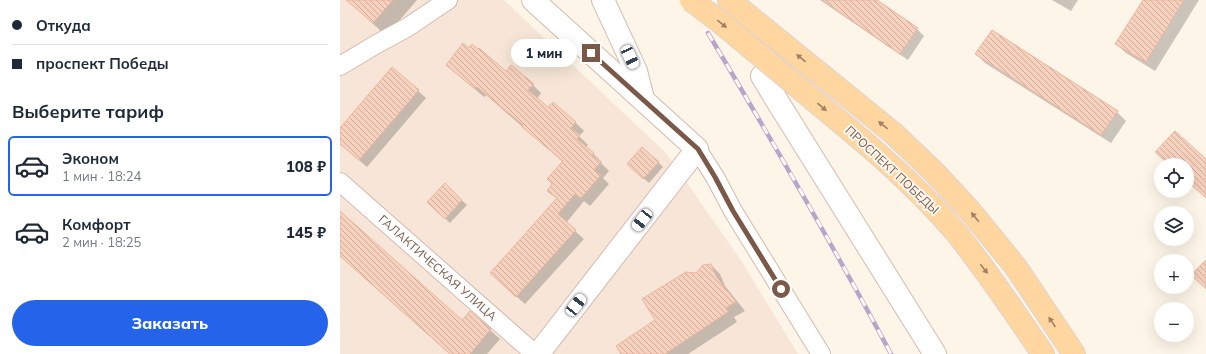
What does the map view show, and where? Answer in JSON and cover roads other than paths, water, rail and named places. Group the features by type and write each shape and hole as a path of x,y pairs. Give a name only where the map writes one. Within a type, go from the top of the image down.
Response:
{"main road":[{"name":"ПРОСПЕКТ ПОБЕДЫ","path":"691,0 726,27 875,151 917,191 953,230 993,281 1043,354"},
{"name":"ПРОСПЕКТ ПОБЕДЫ","path":"729,0 893,133 935,173 971,212 1015,266 1074,354"}],"street":[{"path":"342,69 448,0"},
{"path":"533,0 698,149 733,211 821,354"},
{"path":"603,0 636,71 643,99"},
{"path":"762,76 935,354"},
{"path":"538,354 698,149"},
{"name":"ГАЛАКТИЧЕСКАЯ УЛИЦА","path":"340,182 535,354"}],"railway":[{"path":"708,33 801,192 891,354"}]}
